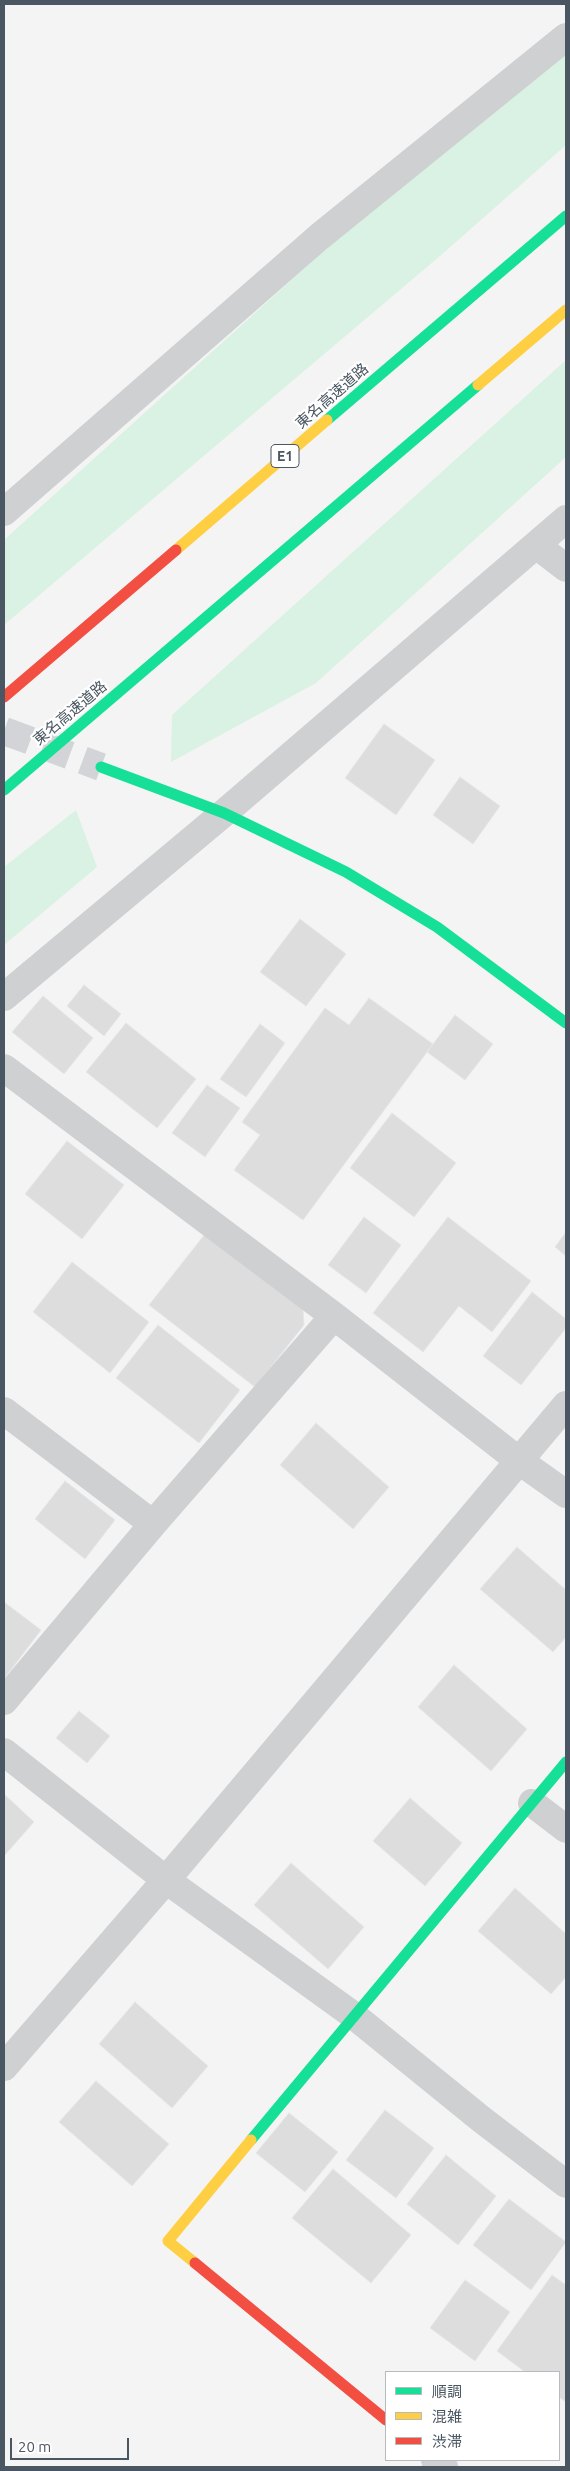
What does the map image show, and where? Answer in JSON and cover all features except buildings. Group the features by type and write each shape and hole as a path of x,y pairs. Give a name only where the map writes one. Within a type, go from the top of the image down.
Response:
{"main road":[{"name":"東名高速道路","path":"4,697 566,216"},
{"name":"東名高速道路","path":"4,790 566,310"},
{"path":"101,767 224,814 346,872 437,927 566,1023"},
{"path":"385,2419 168,2241 353,2015 566,1762"}],"street":[{"path":"4,512 319,237 566,37"},
{"path":"4,997 224,814 566,519"},
{"path":"536,545 566,568"},
{"path":"4,1068 334,1316 518,1460 566,1494"},
{"path":"4,1701 153,1524 334,1316"},
{"path":"4,2067 166,1880 566,1405"},
{"path":"4,1411 153,1524"},
{"path":"4,1752 166,1880 353,2015 566,2184"},
{"path":"532,1803 566,1829"}],"green space":[{"path":"566,53 566,145 440,256 4,625 4,540 382,198"},
{"path":"566,360 566,457 316,683 171,762 172,715"},
{"path":"76,810 97,867 4,945 4,867"}],"tunnel":[{"path":"4,731 101,767"}],"traffic: fast":[{"path":"327,420 566,216"},
{"path":"4,790 478,385"},
{"path":"101,767 224,813 346,872 437,927 566,1023"},
{"path":"251,2140 566,1762"}],"traffic: slow":[{"path":"478,385 566,310"},
{"path":"176,550 327,420"},
{"path":"195,2263 168,2241 251,2140"}],"traffic: jam":[{"path":"4,697 176,550"},
{"path":"195,2263 385,2419"}]}
